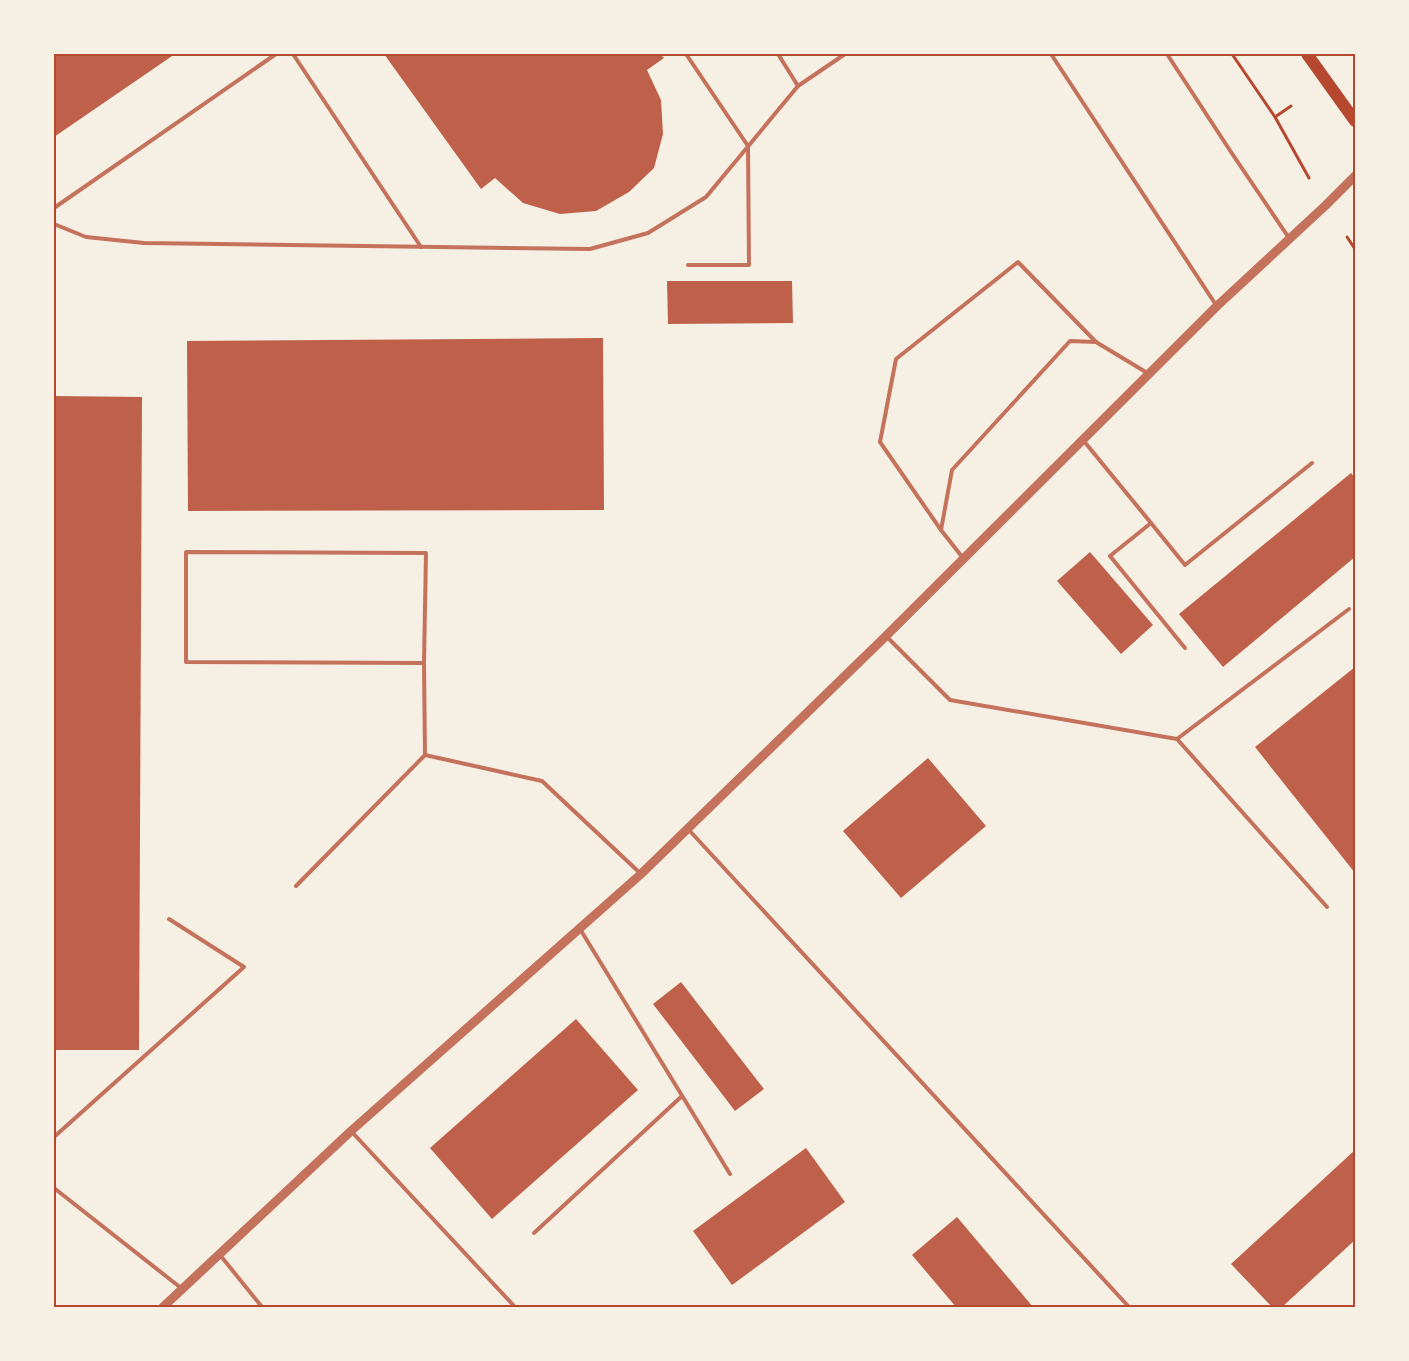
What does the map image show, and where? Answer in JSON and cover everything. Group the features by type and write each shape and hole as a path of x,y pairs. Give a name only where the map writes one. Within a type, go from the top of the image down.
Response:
{"main road":[{"path":"1307,54 1355,121"}],"street":[{"path":"163,1307 351,1131 642,874 886,636 1217,306 1355,176"}],"lane":[{"path":"54,208 276,54"},
{"path":"293,54 421,247"},
{"path":"686,54 748,146 749,265 688,265"},
{"path":"778,54 798,86"},
{"path":"54,224 86,237 144,243 590,249 648,232 706,197 798,86 845,54"},
{"path":"1052,54 1217,306"},
{"path":"1167,54 1289,238"},
{"path":"963,559 880,442 896,360 1018,262 1096,342 1149,374"},
{"path":"941,530 952,470 1070,340 1096,342"},
{"path":"1083,440 1185,565 1312,463"},
{"path":"1151,523 1110,556 1185,648"},
{"path":"296,886 425,755 426,553 186,552 186,662 424,663"},
{"path":"1177,739 1349,609"},
{"path":"886,636 950,700 1177,739 1327,907"},
{"path":"425,755 542,781 642,874"},
{"path":"688,829 1129,1307"},
{"path":"54,1137 244,967 169,919"},
{"path":"580,929 730,1174"},
{"path":"534,1233 682,1096"},
{"path":"351,1131 515,1307"},
{"path":"54,1188 182,1290"},
{"path":"220,1255 262,1307"}],"path":[{"path":"1232,54 1275,117 1309,178"},
{"path":"1275,117 1291,106"},
{"path":"1347,237 1355,249"}],"building":[{"path":"54,54 175,54 54,137"},
{"path":"384,54 660,54 664,58 647,70 661,100 663,134 654,168 629,192 596,211 560,214 523,203 495,178 481,189"},
{"path":"667,281 792,281 793,323 668,324"},
{"path":"603,338 604,510 188,511 187,341"},
{"path":"54,396 142,397 139,1050 54,1050"},
{"path":"1351,473 1355,478 1355,557 1223,667 1179,614"},
{"path":"1090,552 1153,625 1121,654 1057,581"},
{"path":"1355,667 1355,873 1255,747"},
{"path":"928,758 986,826 901,898 843,831"},
{"path":"681,982 764,1089 735,1111 653,1004"},
{"path":"576,1019 638,1090 492,1219 430,1148"},
{"path":"806,1148 845,1202 732,1285 693,1231"},
{"path":"1355,1150 1355,1240 1282,1307 1272,1307 1231,1264"},
{"path":"957,1217 1033,1307 956,1307 912,1255"}]}
